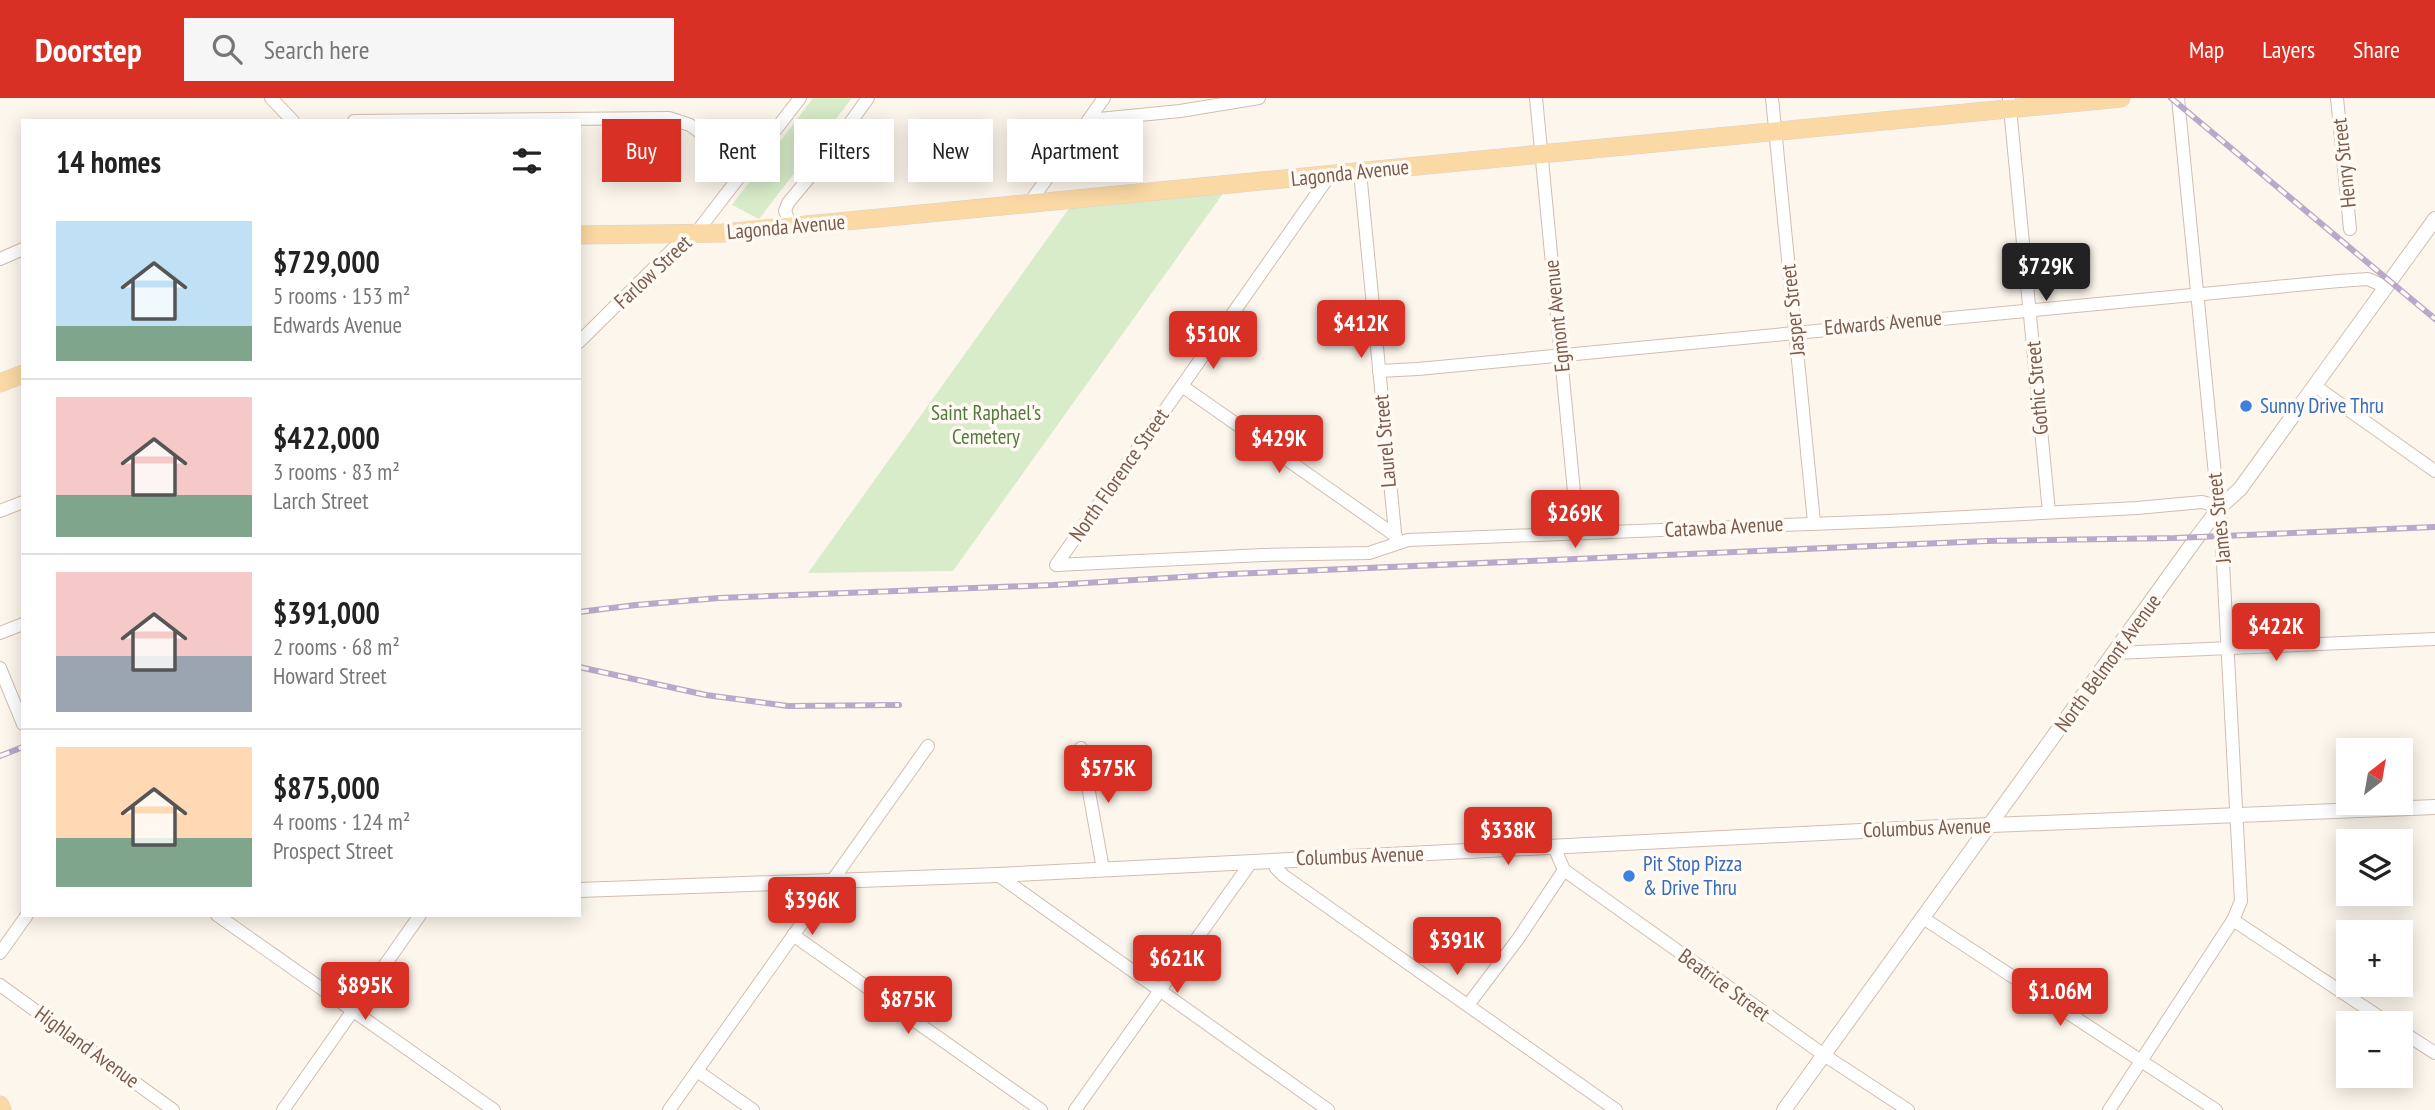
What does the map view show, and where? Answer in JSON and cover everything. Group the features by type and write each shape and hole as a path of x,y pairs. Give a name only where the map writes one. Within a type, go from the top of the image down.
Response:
{"main road":[{"name":"Lagonda Avenue","path":"581,235 696,233 1028,205 1775,131 2010,103 2121,98"},
{"path":"0,383 21,375"}],"street":[{"path":"271,98 291,119"},
{"name":"Farlow Street","path":"780,124 800,98"},
{"path":"791,226 785,211 788,203 822,162 868,98"},
{"path":"1089,119 1104,98"},
{"path":"1098,119 1180,111 1259,98"},
{"name":"Egmont Avenue","path":"1536,98 1577,533"},
{"name":"Jasper Street","path":"1772,98 1814,522"},
{"name":"James Street","path":"2109,1110 2233,920 2241,901 2220,507 2179,98"},
{"name":"Henry Street","path":"2337,98 2350,229"},
{"name":"Gothic Street","path":"2010,103 2049,512"},
{"path":"564,119 669,118 695,129"},
{"name":"Laurel Street","path":"1360,172 1396,540"},
{"name":"North Florence Street","path":"1103,563 1056,565 1330,175"},
{"name":"Farlow Street","path":"581,340 673,249 696,233 736,182"},
{"path":"1028,205 1044,182"},
{"name":"North Belmont Avenue","path":"1784,1110 2220,507 2240,489 2435,219"},
{"path":"0,259 21,250"},
{"name":"Edwards Avenue","path":"1379,371 2368,279 2386,287"},
{"path":"1182,386 1396,540"},
{"path":"2315,386 2435,471"},
{"name":"Catawba Avenue","path":"1103,563 1369,553 1385,550 1396,540 2137,508 2202,502 2220,507"},
{"path":"0,511 21,503"},
{"path":"0,633 21,625"},
{"path":"2115,653 2435,639"},
{"path":"0,668 21,718"},
{"path":"670,1110 928,746"},
{"path":"1081,748 1103,869"},
{"name":"Columbus Avenue","path":"581,890 998,874 1990,825 2435,807"},
{"path":"1468,1005 1518,939 1564,870 1554,846"},
{"path":"1274,860 1276,868 1284,876 1616,1110"},
{"path":"1075,1110 1252,861"},
{"name":"Beatrice Street","path":"1564,870 1824,1055 1908,1110"},
{"path":"998,874 1328,1110"},
{"path":"2,950 26,917"},
{"path":"220,917 494,1110"},
{"path":"283,1110 419,917"},
{"path":"1923,918 2216,1110"},
{"path":"2233,920 2370,1011"},
{"path":"793,935 1041,1110"},
{"name":"Highland Avenue","path":"0,985 173,1110"},
{"path":"2413,1039 2435,1053"},
{"path":"697,1071 753,1110"}],"green space":[{"path":"813,98 852,98 836,119 797,119"},
{"path":"794,123 794,173 759,219 732,205 749,182 780,182 780,142"},
{"name":"Saint Raphael's Cemetery","path":"1229,185 953,571 808,573 1075,200"}],"railway":[{"path":"2171,98 2435,319"},
{"path":"581,612 719,598 1053,585 1231,574 1987,541 2175,538 2435,527"},
{"path":"581,667 706,695 788,706 899,705"},
{"path":"0,756 21,748"}],"place":[{"name":"Sunny Drive Thru","path":"2246,406"},
{"name":"Pit Stop Pizza & Drive Thru","path":"1629,876"}]}
